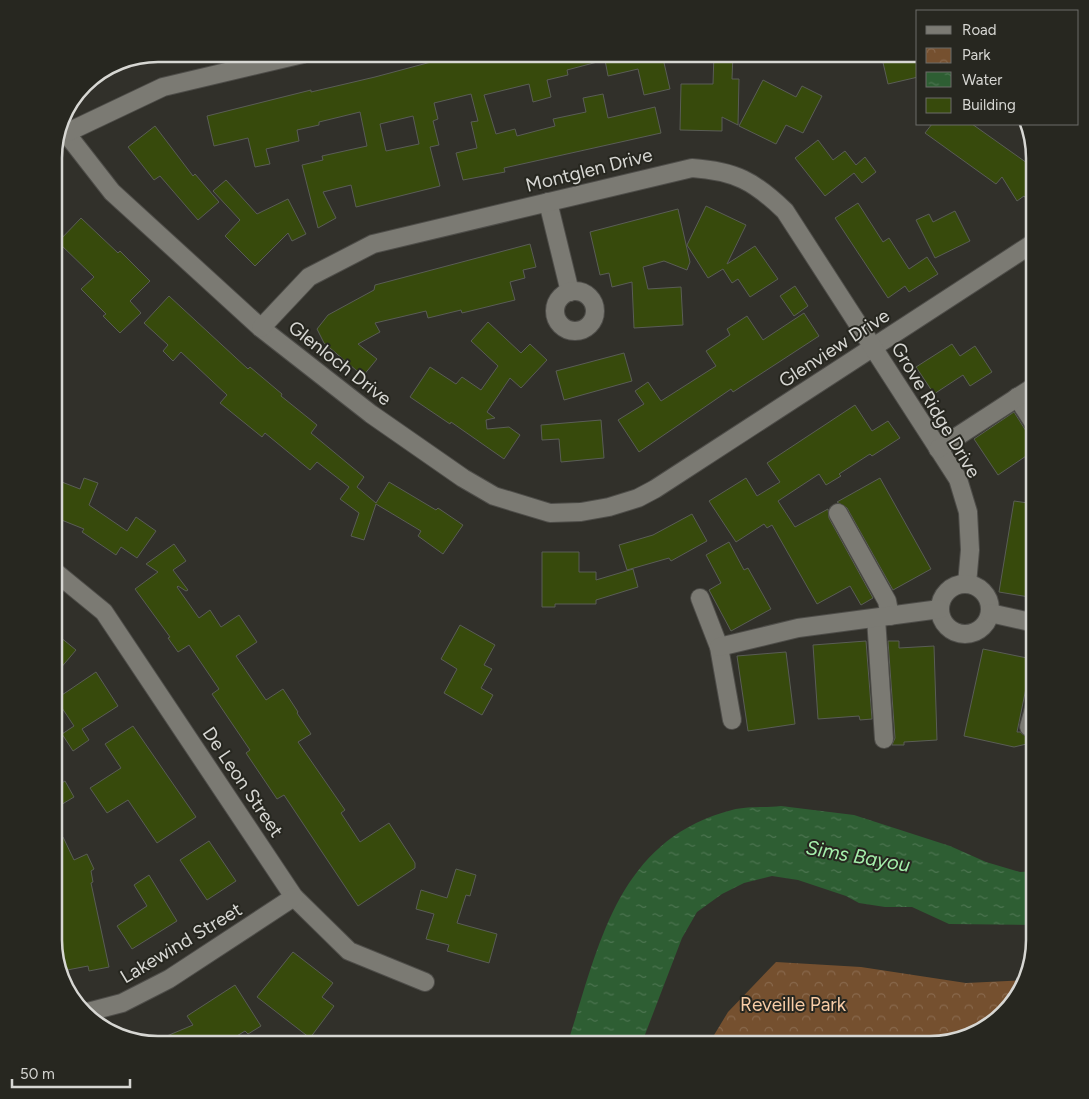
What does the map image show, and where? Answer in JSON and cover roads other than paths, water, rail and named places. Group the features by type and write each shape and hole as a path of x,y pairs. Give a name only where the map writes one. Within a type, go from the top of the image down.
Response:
{"street":[{"path":"69,126 163,87 265,63"},
{"name":"Glenloch Drive","path":"67,132 112,192 261,328 371,414 463,478 494,496 550,513 581,512 616,505 638,498 655,489"},
{"name":"Montglen Drive","path":"261,328 309,277 374,244 692,168 716,170 745,179 768,194 785,210 873,348"},
{"path":"548,202 570,292"},
{"name":"Glenview Drive","path":"655,489 873,348 1026,253"},
{"name":"Grove Ridge Drive","path":"873,348 958,479 968,512 970,550 967,584"},
{"path":"938,449 1026,392"},
{"path":"1017,398 1026,411"},
{"path":"838,512 887,601 883,618 884,739"},
{"name":"De Leon Street","path":"62,578 104,612 294,897 349,951 425,982"},
{"path":"967,584 982,590 987,597 990,613 982,627 967,634 959,633 946,624 940,609 942,601 952,588 967,584"},
{"path":"700,598 719,647 732,720"},
{"path":"719,647 798,628 940,609"},
{"path":"990,613 1026,622"},
{"name":"Lakewind Street","path":"93,1011 122,1003 169,979 294,897"}],"water":[{"name":"Sims Bayou","path":"781,806 854,815 950,846 986,862 1020,872 1026,872 1026,925 949,924 912,907 885,907 859,903 846,896 798,880 772,876 744,883 722,894 697,912 682,938 644,1036 570,1036 603,935 618,902 637,872 662,846 693,825 732,810"}],"park label":[{"name":"Reveille Park","path":"793,1004"}]}
